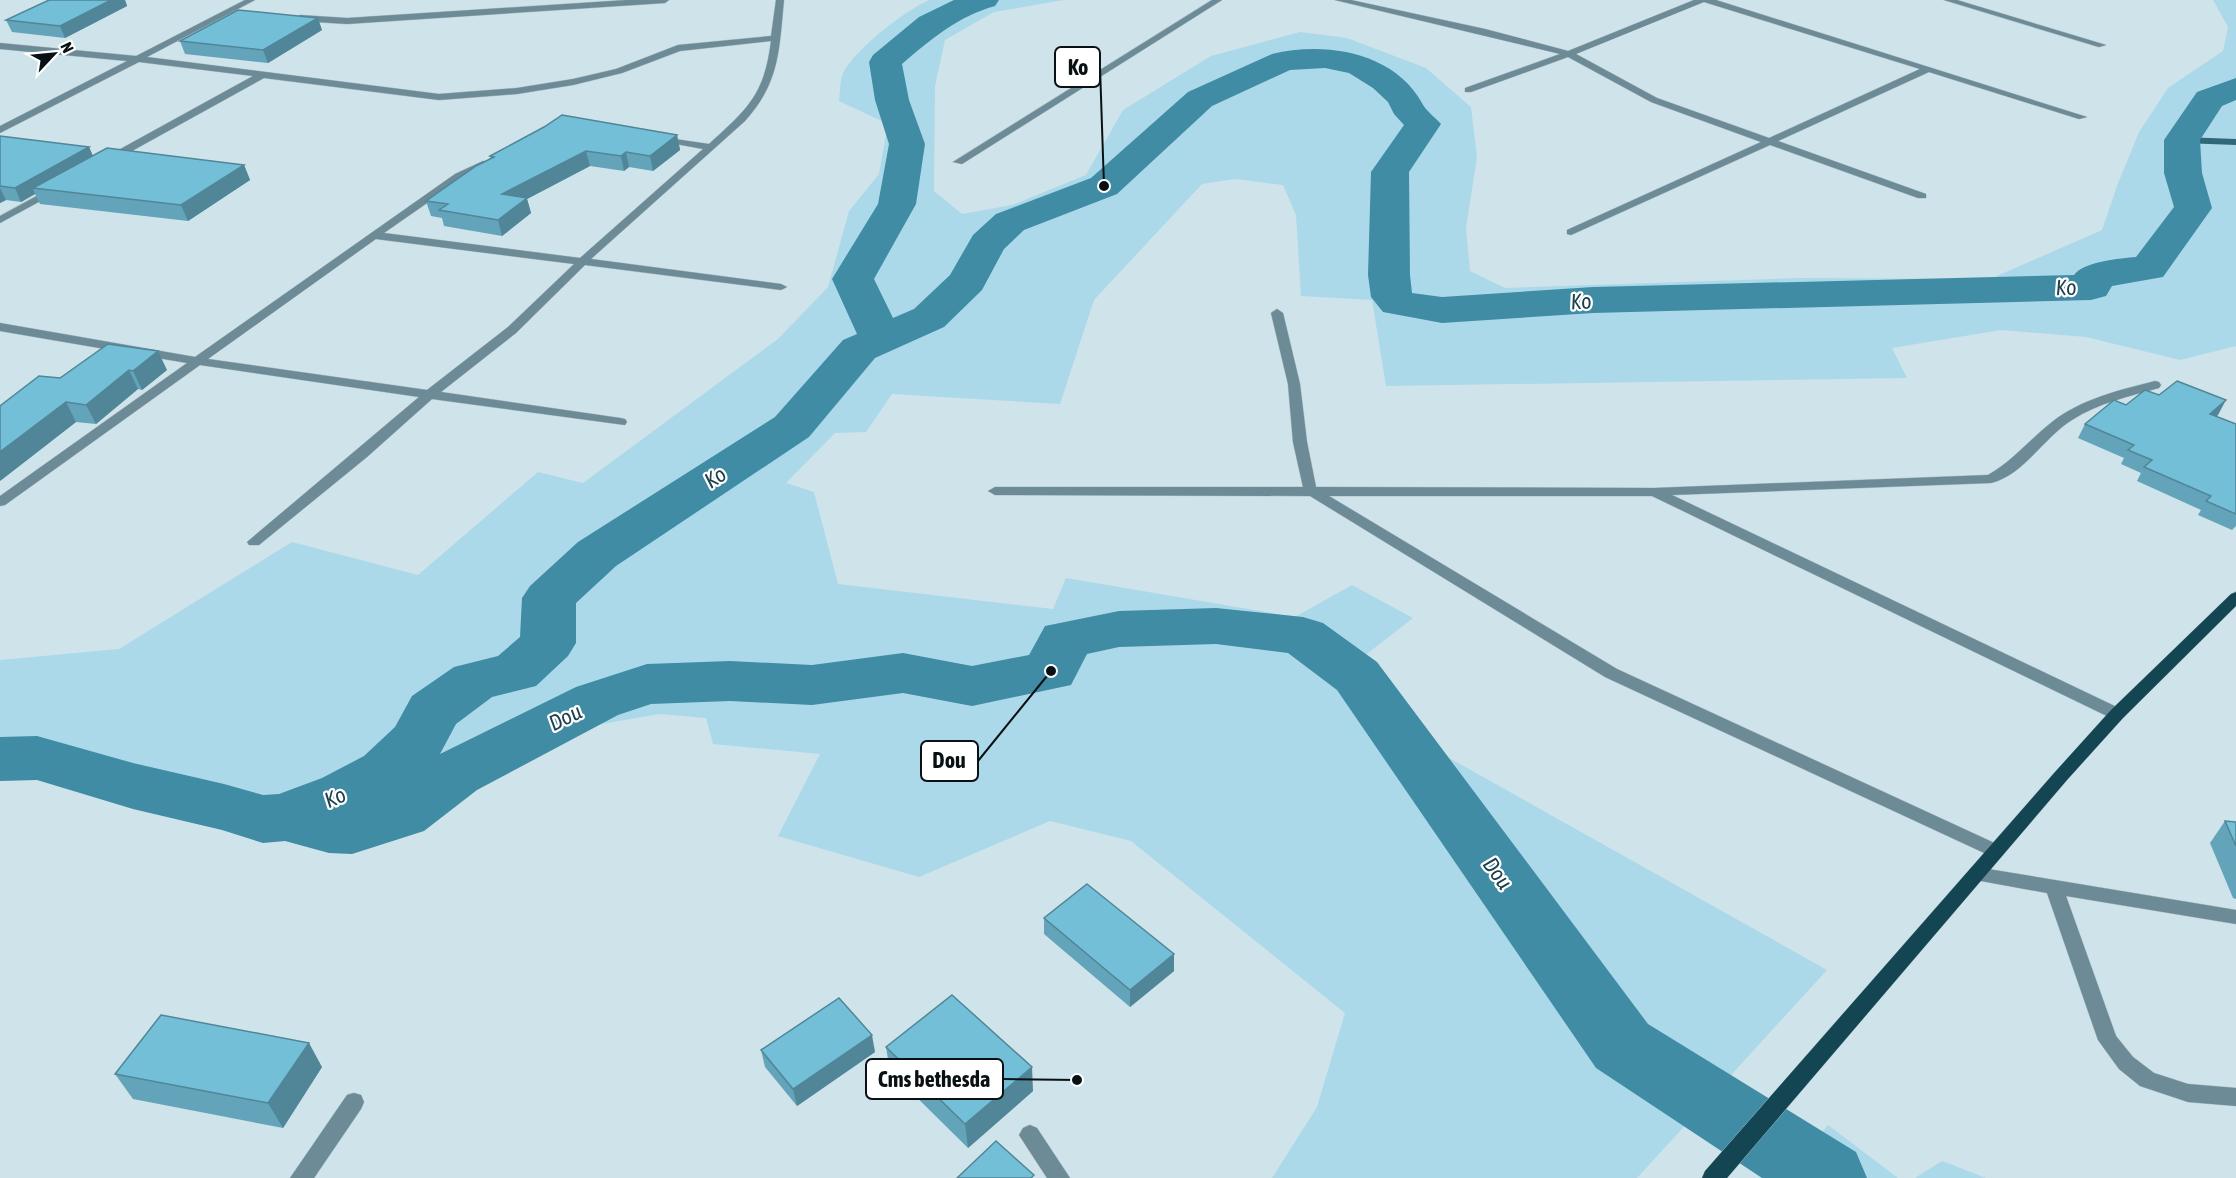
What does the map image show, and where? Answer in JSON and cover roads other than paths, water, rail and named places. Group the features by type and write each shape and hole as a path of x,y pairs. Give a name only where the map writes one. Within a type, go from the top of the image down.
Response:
{"main road":[{"path":"1713,1178 1995,851 2117,714 2234,602"}],"street":[{"path":"0,130 251,0"},
{"path":"290,17 347,21 665,0"},
{"path":"254,542 362,454 428,396 512,330 583,261 711,147 758,101 771,68 780,0"},
{"path":"958,162 1218,0"},
{"path":"1339,0 1485,32 1569,54 1654,100 1922,196"},
{"path":"1468,90 1569,54 1701,0"},
{"path":"1707,0 2082,117"},
{"path":"1948,0 2102,45"},
{"path":"1963,5 1974,0"},
{"path":"233,10 244,12"},
{"path":"0,45 139,59 439,97 469,96 573,82 619,70 678,48 774,38"},
{"path":"1571,232 1926,70"},
{"path":"94,168 260,76"},
{"path":"644,136 711,147"},
{"path":"0,502 374,235 459,176 498,155"},
{"path":"0,220 62,185"},
{"path":"374,235 781,287"},
{"path":"1277,313 1294,384 1300,442 1310,490 1611,673 1995,851"},
{"path":"0,327 197,361 620,422"},
{"path":"995,491 1654,492 1991,479 2005,470 2066,417 2101,400 2155,385"},
{"path":"1654,492 2117,714"},
{"path":"1976,874 2236,917"},
{"path":"2054,887 2108,1040 2126,1063 2147,1080 2188,1093 2236,1097"},
{"path":"301,1178 354,1101"},
{"path":"1029,1136 1059,1178"}],"waterway":[{"path":"881,339 853,279 897,204 907,144 892,100 885,62 930,24 975,1 984,0"},
{"name":"Ko","path":"0,759 37,758 133,786 224,807 263,819 284,818 344,794 386,772 418,741 433,711 474,681 516,672 548,643 549,598 597,554 792,427 859,349 929,318 967,281 987,243 1010,222 1104,186 1200,99 1284,61 1325,58 1359,65 1385,81 1404,99 1406,107 1423,124 1390,172 1389,275 1392,297 1398,303 1442,310 1593,300 2091,287 2092,279 2117,271 2149,268 2193,208 2183,173 2182,140 2209,99 2236,88"},
{"path":"2182,140 2236,142"},
{"name":"Dou","path":"290,819 329,829 352,830 402,814 455,774 522,738 597,701 647,684 730,681 812,685 903,673 972,686 1051,671 1065,639 1119,629 1216,626 1303,636 1357,676 1622,1046 1828,1178"}],"place":[{"name":"Ko","path":"1104,186"},
{"name":"Dou","path":"1051,671"},
{"name":"Cms bethesda","path":"1077,1080"}]}
